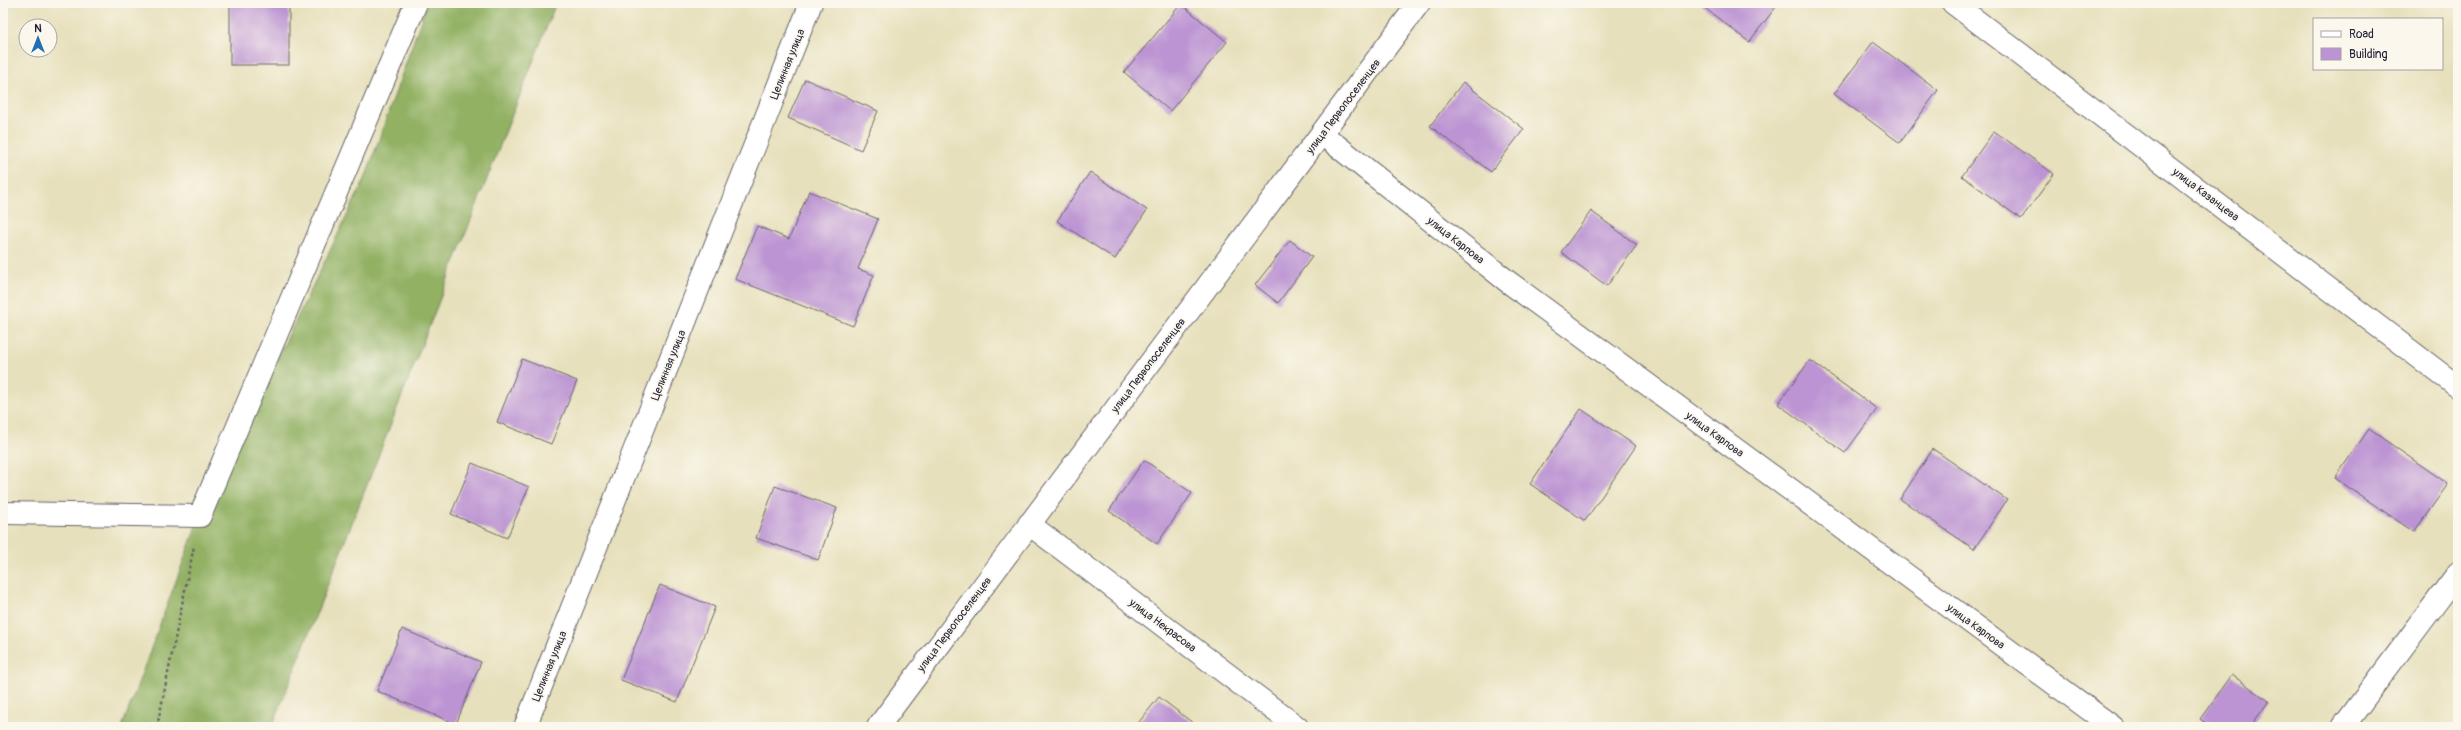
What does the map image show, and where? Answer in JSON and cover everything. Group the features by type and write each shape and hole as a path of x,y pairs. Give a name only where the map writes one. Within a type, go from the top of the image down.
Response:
{"street":[{"path":"3,513 200,516 416,3"},
{"name":"Целинная улица","path":"525,727 811,3"},
{"name":"улица Первопоселенцев","path":"878,727 1419,3"},
{"name":"улица Казанцева","path":"1953,3 2458,387"},
{"name":"улица Карпова","path":"1322,134 1507,281 2113,727"},
{"name":"улица Некрасова","path":"1029,524 1297,727"},
{"path":"2343,727 2458,573"}],"path":[{"path":"157,727 200,516"}],"green space":[{"path":"427,3 556,3 272,727 122,727 200,516 365,179"}],"building":[{"path":"1703,3 1779,3 1749,42 1701,5"},
{"path":"1181,4 1227,42 1170,111 1124,72"},
{"path":"230,5 289,5 289,65 230,65"},
{"path":"1873,42 1938,90 1900,143 1834,94"},
{"path":"805,79 878,111 861,150 788,118"},
{"path":"1463,82 1524,129 1491,172 1430,126"},
{"path":"1994,131 2054,174 2021,219 1962,176"},
{"path":"1090,172 1147,210 1115,259 1057,221"},
{"path":"809,191 878,219 858,269 874,275 853,326 735,279 757,226 789,239"},
{"path":"1591,211 1637,245 1607,286 1561,252"},
{"path":"1290,240 1312,257 1278,303 1255,285"},
{"path":"522,359 577,381 551,444 497,422"},
{"path":"1810,360 1877,409 1845,453 1778,404"},
{"path":"1581,409 1636,446 1585,521 1530,484"},
{"path":"2369,429 2448,484 2414,532 2335,478"},
{"path":"1933,449 2007,500 1974,549 1900,499"},
{"path":"1144,460 1192,493 1157,544 1109,511"},
{"path":"472,463 529,487 507,538 451,514"},
{"path":"775,486 837,508 818,560 756,538"},
{"path":"660,585 715,607 677,702 621,680"},
{"path":"402,629 481,662 456,724 377,691"},
{"path":"2232,675 2269,701 2250,727 2211,727 2200,719"},
{"path":"1159,697 1198,727 1135,727"}]}
